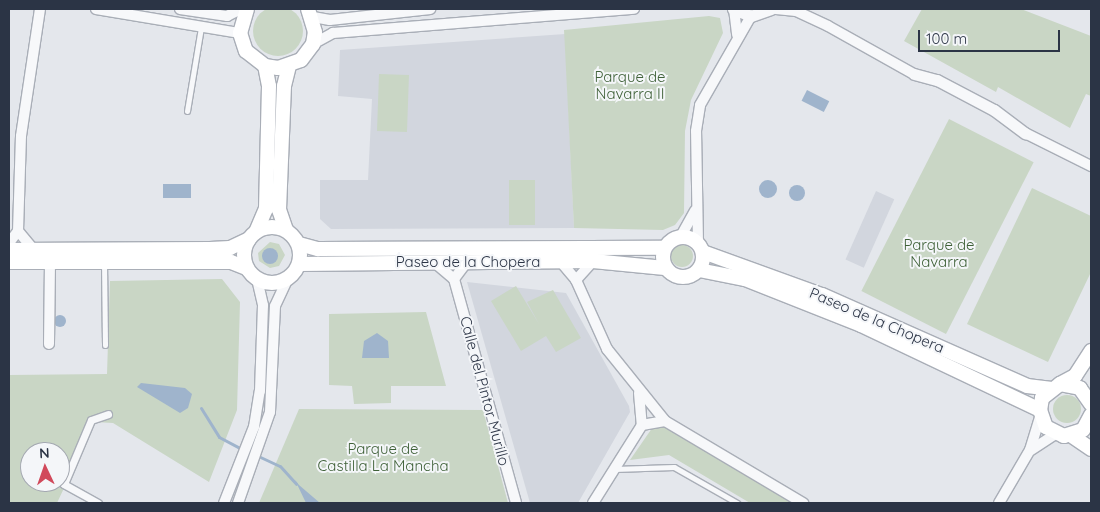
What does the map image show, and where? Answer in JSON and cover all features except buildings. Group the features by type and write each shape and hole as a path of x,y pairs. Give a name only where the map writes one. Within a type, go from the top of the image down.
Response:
{"main road":[{"path":"247,9 240,33 246,51 265,66 270,86 266,209 245,248 247,268"},
{"path":"9,262 231,262 247,268 257,279 272,284 287,280 300,264 299,244 286,230 279,210 284,86 289,66 312,44 310,13"},
{"path":"265,66 289,66"},
{"path":"9,250 230,248 271,227 286,230"},
{"path":"681,236 701,248 699,270 682,278 665,268 664,248 681,236"},
{"name":"Paseo de la Chopera","path":"299,244 318,249 664,248"},
{"name":"Paseo de la Chopera","path":"701,248 822,295 1027,386 1075,386 1090,396"},
{"name":"Paseo de la Chopera","path":"300,264 593,261 665,268"},
{"name":"Paseo de la Chopera","path":"699,270 746,279 862,325 1040,413"},
{"path":"1091,351 1074,376 1055,387 1040,413 1056,434 1072,436 1091,449"},
{"path":"1072,436 1091,420 1091,415"}],"street":[{"path":"9,243 18,231 21,136 40,9"},
{"path":"96,9 240,33"},
{"path":"180,9 226,16 241,9"},
{"path":"310,13 330,20 430,9"},
{"path":"312,44 333,33 634,9"},
{"path":"737,35 733,9 751,16"},
{"path":"701,248 696,208 700,105 737,35 751,16 771,9"},
{"path":"776,9 796,10 1025,133 1091,166"},
{"path":"681,236 696,208"},
{"path":"18,231 34,250"},
{"path":"576,280 593,261"},
{"path":"49,344 50,262"},
{"path":"435,262 454,279 466,263"},
{"path":"561,262 576,280 608,349 665,422 803,503"},
{"path":"224,503 254,427 260,392 263,305 257,279"},
{"name":"Calle del Pintor Murillo","path":"454,279 516,503"},
{"path":"238,503 264,431 272,395 275,306 287,280"},
{"path":"592,503 642,425 639,390"},
{"path":"999,503 1030,450 1040,413"},
{"path":"98,503 64,484 91,420 108,414"},
{"path":"642,425 665,422"},
{"path":"1030,450 1056,434"}],"lane":[{"path":"187,111 201,26"},
{"path":"104,262 105,345"},
{"path":"614,469 674,467 737,503"}],"shaded area":[{"path":"565,34 574,228 331,229 320,219 320,180 368,180 372,99 338,96 340,50"},
{"path":"876,191 894,199 864,268 845,260"},
{"path":"467,282 566,293 629,406 630,412 578,503 530,503"}],"green space":[{"path":"278,6 288,8 296,13 301,21 303,31 301,41 296,49 288,54 278,56 268,54 260,49 255,41 253,31 255,21 260,13 268,8"},
{"path":"922,9 1021,9 1091,36 1091,96 1086,94 1070,128 998,87 996,92 904,41"},
{"name":"Parque de Navarra II","path":"709,16 720,18 723,33 691,100 685,131 684,213 675,225 663,230 574,228 564,30"},
{"path":"379,74 409,75 407,132 377,131"},
{"name":"Parque de Navarra","path":"949,119 1034,162 946,334 861,291"},
{"path":"509,180 535,180 535,225 509,225"},
{"path":"1032,188 1091,216 1091,272 1048,362 967,324"},
{"path":"270,242 279,244 285,255 279,266 270,268 259,261 258,253","holes":["270,248 276,251 272,263 263,257"]},
{"path":"682,245 690,248 693,256 690,264 682,267 674,264 671,256 674,248"},
{"path":"222,279 240,302 237,410 209,482 113,423 95,422 70,475 70,442 20,442 20,492 62,492 57,503 9,503 9,375 107,374 110,281"},
{"path":"516,286 539,324 527,302 553,290 581,338 556,352 546,336 521,351 491,301"},
{"path":"426,312 446,386 391,386 391,403 354,404 352,386 329,385 329,314"},
{"path":"1067,395 1077,399 1081,409 1077,419 1067,423 1057,419 1053,409 1057,399"},
{"name":"Parque de Castilla La Mancha","path":"299,409 483,410 508,503 259,503"},
{"path":"657,421 793,503 750,503 669,455 630,460"}],"water":[{"path":"807,90 829,101 824,112 802,101"},
{"path":"768,180 774,183 777,189 774,195 768,198 762,195 759,189 762,183"},
{"path":"163,184 191,184 191,198 163,198"},
{"path":"797,185 805,193 797,201 789,193"},
{"path":"270,248 278,256 270,264 262,256"},
{"path":"62,315 65,316 65,326 58,327 55,326 54,319 55,316"},
{"path":"377,333 388,341 389,358 362,358 364,341"},
{"path":"141,383 185,388 192,394 188,408 180,413 137,387"},
{"path":"295,480 299,485 320,503 306,503"}],"waterway":[{"path":"201,408 219,437 243,450"},
{"path":"256,455 280,466 296,484"}]}
